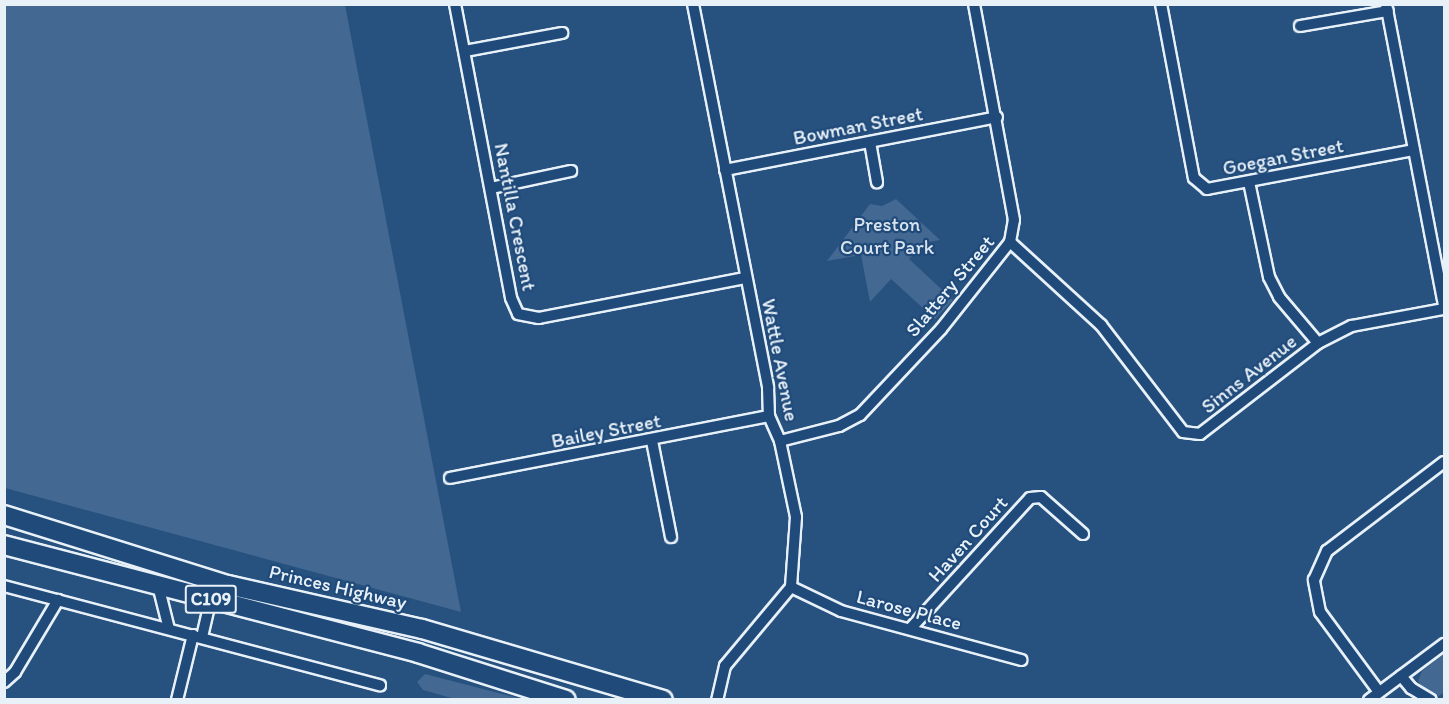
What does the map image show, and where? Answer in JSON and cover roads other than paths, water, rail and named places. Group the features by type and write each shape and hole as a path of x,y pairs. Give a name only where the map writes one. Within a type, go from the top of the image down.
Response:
{"highway":[{"name":"Princes Highway","path":"4,515 189,573 422,629 663,699"},
{"name":"C109","path":"4,545 418,653 566,699"},
{"path":"189,573 211,599"},
{"path":"418,653 422,629"}],"street":[{"name":"Nantilla Crescent","path":"455,4 511,298 518,314 539,318 745,278"},
{"name":"Wattle Avenue","path":"693,4 768,388 769,416 780,441 796,517 791,587"},
{"name":"Slattery Street","path":"780,441 839,426 860,415 941,329 1010,242 1014,220 997,117 974,4"},
{"name":"Goegan Street","path":"1161,4 1194,178 1207,189 1413,150"},
{"path":"1300,26 1387,8 1444,307"},
{"path":"465,51 562,33"},
{"name":"Bowman Street","path":"725,170 997,117"},
{"path":"870,142 877,182"},
{"path":"491,188 571,171"},
{"path":"1249,182 1269,277 1279,297 1318,344"},
{"name":"Sinns Avenue","path":"1010,242 1101,325 1183,432 1200,434 1318,344 1352,326 1444,307"},
{"name":"Bailey Street","path":"450,478 652,441 769,416"},
{"path":"652,441 670,537"},
{"path":"1379,692 1320,612 1314,580 1327,551 1444,462"},
{"name":"Haven Court","path":"911,628 1030,498 1041,496 1083,534"},
{"path":"158,585 169,629"},
{"path":"4,586 380,685"},
{"path":"717,699 725,666 791,587"},
{"name":"Larose Place","path":"791,587 841,611 911,628 1021,660"},
{"path":"177,699 211,599"},
{"path":"4,682 15,672 58,600"},
{"path":"1369,699 1444,644"},
{"path":"1401,676 1411,688 1431,699"}],"park label":[{"name":"Preston Court Park","path":"887,236"}]}
